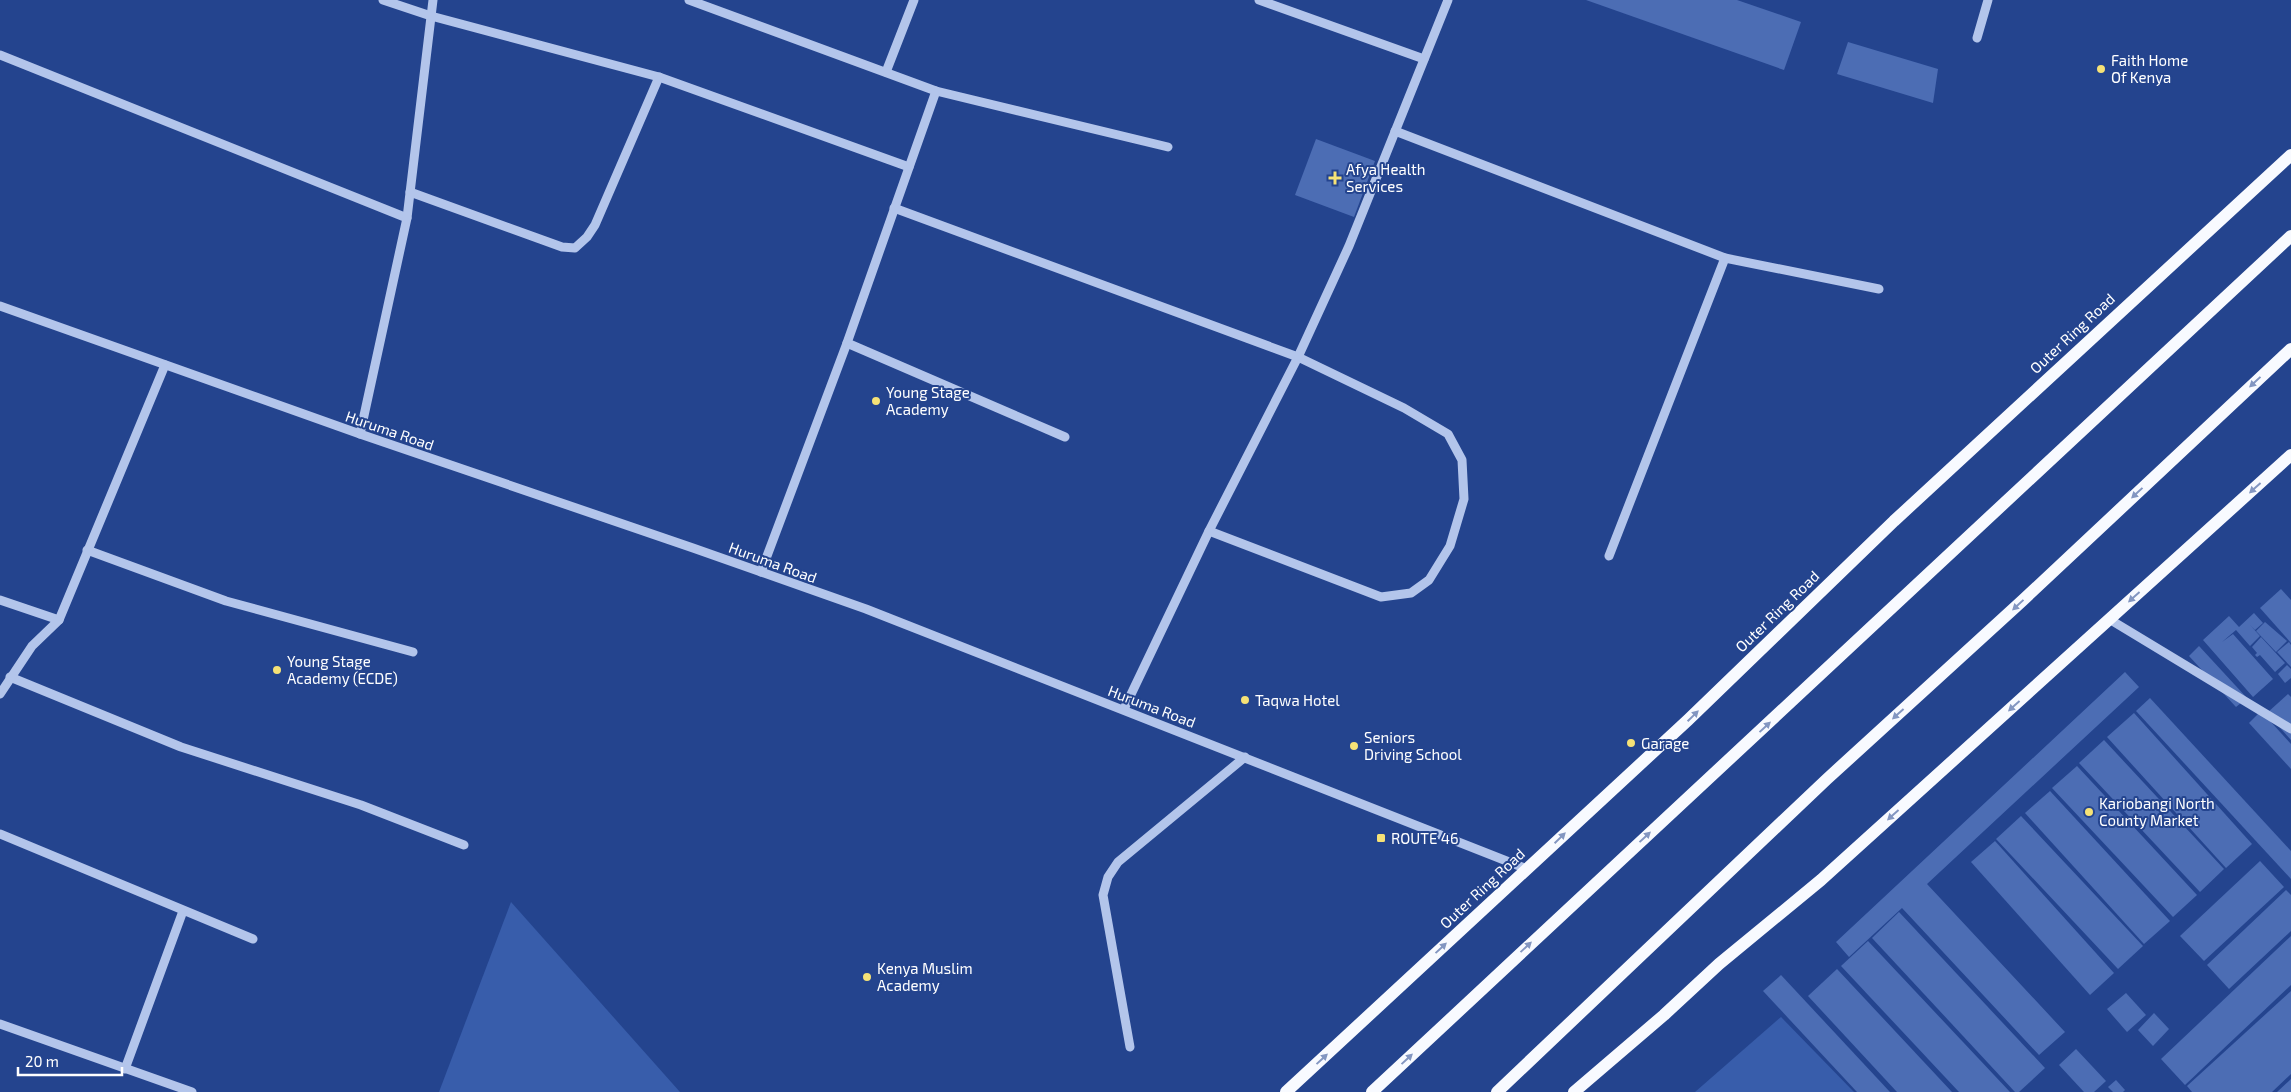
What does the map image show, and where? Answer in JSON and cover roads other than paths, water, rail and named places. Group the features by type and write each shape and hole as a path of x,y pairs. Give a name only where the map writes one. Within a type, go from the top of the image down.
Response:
{"main road":[{"name":"Outer Ring Road","path":"1286,1092 1688,720 1894,521 2291,155"},
{"path":"1372,1092 2291,236"},
{"path":"1497,1092 1827,779 2022,601 2291,349"},
{"path":"1574,1092 1664,1015 1719,964 1821,880 2291,455"}],"street":[{"path":"383,0 432,16 659,77 909,167"},
{"path":"360,434 407,218 434,0"},
{"path":"688,0 936,91 1168,147"},
{"path":"886,72 914,0"},
{"path":"1259,0 1424,59"},
{"path":"1124,709 1209,531 1298,357 1349,246 1448,0"},
{"path":"1977,38 1988,0"},
{"path":"0,55 407,218"},
{"path":"410,192 562,247 575,248 587,238 595,225 659,77"},
{"path":"761,572 847,343 936,91"},
{"path":"1395,131 1725,258 1879,289"},
{"path":"894,208 1298,357 1404,408 1448,434 1462,460 1464,499 1450,546 1429,580 1410,593 1380,597 1209,531"},
{"path":"1609,556 1725,258"},
{"name":"Huruma Road","path":"0,306 360,434 866,609 1527,869"},
{"path":"847,343 1065,437"},
{"path":"0,694 32,646 59,620 165,364"},
{"path":"87,550 226,601 413,652"},
{"path":"0,600 59,620"},
{"path":"2109,620 2291,729"},
{"path":"10,677 181,747 361,805 464,845"},
{"path":"1130,1047 1103,895 1108,877 1118,862 1245,758"},
{"path":"0,834 253,939"},
{"path":"125,1069 183,911"},
{"path":"0,1024 192,1092"}],"place":[{"name":"Faith Home Of Kenya","path":"2101,69"},
{"name":"Afya Health Services","path":"1335,178"},
{"name":"Young Stage Academy","path":"876,401"},
{"name":"Young Stage Academy (ECDE)","path":"277,670"},
{"name":"Taqwa Hotel","path":"1245,700"},
{"name":"Garage","path":"1631,743"},
{"name":"Seniors Driving School","path":"1354,746"},
{"name":"Kariobangi North County Market","path":"2089,812"},
{"name":"ROUTE 46","path":"1381,838"},
{"name":"Kenya Muslim Academy","path":"867,977"}]}
